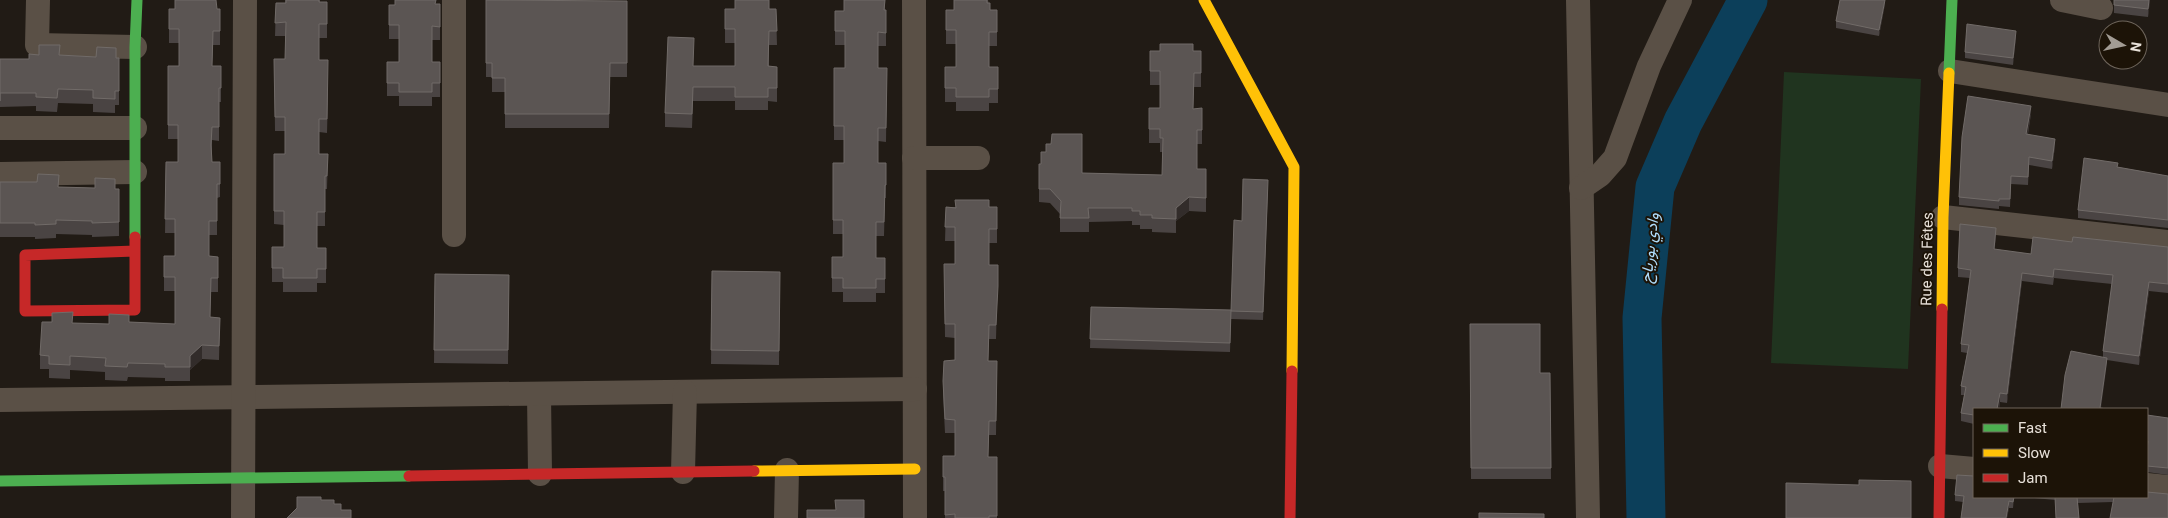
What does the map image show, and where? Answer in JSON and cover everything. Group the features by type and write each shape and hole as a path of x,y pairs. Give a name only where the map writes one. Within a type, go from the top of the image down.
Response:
{"street":[{"path":"38,0 37,45 135,47"},
{"path":"134,251 25,255 25,310 135,310 135,47 137,0"},
{"path":"243,518 245,0"},
{"path":"454,0 454,236"},
{"path":"914,0 915,518"},
{"path":"1204,0 1294,167 1290,518"},
{"path":"1578,0 1588,518"},
{"path":"1581,188 1600,175 1614,158 1649,66 1680,0"},
{"name":"Rue des Fêtes","path":"1939,518 1943,217 1952,0"},
{"path":"2062,0 2101,8"},
{"path":"1950,71 2168,106"},
{"path":"0,128 135,128"},
{"path":"914,158 978,158"},
{"path":"0,174 135,172"},
{"path":"1943,217 2168,242"},
{"path":"0,400 915,389"},
{"path":"683,472 685,392"},
{"path":"539,394 540,474"},
{"path":"1940,466 1973,469"},
{"path":"0,481 915,469"},
{"path":"786,518 787,470"},
{"path":"2148,485 2168,488"}],"green space":[{"path":"1784,72 1921,79 1908,369 1771,363"}],"building":[{"path":"175,0 216,0 217,9 220,9 220,31 213,31 212,66 221,66 219,127 212,127 211,145 212,162 220,162 220,184 217,184 217,221 209,221 209,256 218,257 218,278 211,278 210,317 220,318 219,346 202,345 190,356 190,367 165,367 165,364 128,363 127,367 105,366 106,358 70,356 70,365 49,364 49,356 40,355 42,322 52,322 52,313 73,312 72,323 109,324 109,314 129,315 129,322 175,324 175,277 164,277 164,256 175,256 175,219 165,219 166,162 178,162 178,125 168,125 168,66 179,66 179,29 169,29 169,9 175,9"},
{"path":"286,0 319,0 319,2 327,2 327,24 319,24 319,60 328,60 327,119 319,119 319,154 328,154 327,176 325,176 325,212 317,212 317,248 326,248 326,269 317,269 317,278 283,278 283,268 272,268 272,247 284,247 284,211 274,211 274,154 285,154 285,117 275,117 274,59 285,59 286,22 275,23 276,3 286,3"},
{"path":"395,0 436,0 435,4 440,4 440,27 432,26 432,62 440,62 440,83 432,83 432,92 399,92 399,83 387,83 387,62 399,62 399,25 389,25 389,5 395,5"},
{"path":"486,0 627,1 627,63 610,63 609,114 505,114 505,78 492,78 492,63 486,63"},
{"path":"735,0 769,0 769,9 776,9 777,31 769,31 768,66 777,67 777,88 768,88 768,97 735,97 735,87 693,87 692,114 665,113 668,37 694,38 693,66 735,66 735,29 725,29 725,9 735,9"},
{"path":"844,0 885,0 886,33 878,32 878,68 887,68 886,128 878,128 878,163 886,163 886,185 884,222 876,222 876,258 885,258 885,279 876,279 876,288 843,288 843,278 832,278 832,257 843,257 843,220 833,220 833,163 844,163 844,126 834,126 834,68 845,68 845,31 835,31 835,11 844,11"},
{"path":"954,0 987,0 987,3 990,3 990,10 997,10 997,32 989,32 989,67 998,67 998,89 989,89 989,97 956,97 956,88 945,88 945,67 956,67 956,30 946,30 946,10 954,10"},
{"path":"1840,0 1885,0 1879,30 1836,21"},
{"path":"2114,0 2149,0 2148,9 2114,5"},
{"path":"1967,24 2016,31 2013,58 1965,52"},
{"path":"1160,44 1193,44 1193,51 1201,51 1201,73 1194,73 1193,109 1202,108 1202,130 1197,130 1197,169 1206,169 1206,198 1189,197 1176,208 1176,219 1152,218 1152,215 1140,215 1140,211 1132,211 1132,208 1088,208 1089,218 1060,218 1061,201 1050,189 1039,189 1041,152 1046,152 1046,144 1051,144 1052,134 1082,134 1082,173 1162,175 1163,138 1160,138 1160,129 1149,129 1149,108 1160,108 1160,71 1150,71 1150,51 1160,51"},
{"path":"39,45 60,45 59,55 96,57 97,47 116,48 116,58 119,58 119,91 115,91 115,99 93,98 93,90 58,89 57,98 36,97 36,93 0,93 0,59 29,59 29,54 39,55"},
{"path":"1968,96 2031,106 2026,134 2055,139 2052,161 2029,157 2028,177 2011,176 2010,199 1999,199 1999,201 1959,197 1962,137"},
{"path":"2084,158 2118,163 2117,167 2168,176 2168,220 2078,210"},
{"path":"38,174 59,175 58,187 95,188 95,178 115,179 115,189 119,189 119,222 92,223 92,221 56,220 56,224 0,223 0,182 37,182"},
{"path":"1243,179 1268,180 1263,312 1231,311 1234,220 1242,221"},
{"path":"955,200 989,200 989,207 997,207 997,229 989,229 989,265 998,265 998,286 996,325 989,325 988,361 997,361 996,421 989,421 988,457 997,457 997,516 989,516 989,518 955,518 955,514 945,515 943,456 955,456 955,420 945,419 944,361 955,360 955,324 945,324 944,264 955,264 955,227 945,227 946,207 956,208"},
{"path":"1960,224 1996,228 1994,249 2031,254 2033,237 2072,242 2073,237 2168,247 2168,284 2149,282 2139,356 2103,351 2113,275 2054,269 2053,277 2022,273 2007,394 2000,393 1997,408 1973,408 1973,415 1961,413 1966,387 1961,386 1969,345 1961,344 1971,270 1958,268"},
{"path":"712,271 780,272 779,351 711,350"},
{"path":"435,274 509,275 508,350 434,350"},
{"path":"1091,307 1231,310 1230,343 1090,339"},
{"path":"1470,324 1540,324 1540,373 1550,373 1551,468 1471,468"},
{"path":"2071,351 2107,358 2100,408 2061,408 2065,375"},
{"path":"2148,415 2168,418 2168,468 2148,466"},
{"path":"1957,475 1973,476 1973,498 2014,498 2013,502 2009,501 2006,518 1961,518 1964,496 1955,495"},
{"path":"1859,480 1911,481 1911,518 1786,518 1786,483 1859,485"},
{"path":"2148,492 2168,494 2168,518 2110,518 2114,498 2148,498"},
{"path":"297,497 321,497 321,500 334,500 334,504 341,504 341,510 351,510 351,518 287,518 297,508"},
{"path":"2055,498 2077,498 2079,518 2056,518"},
{"path":"835,500 864,500 864,518 807,518 807,510 836,510"},
{"path":"1479,513 1544,514 1544,518 1479,518"}],"waterway":[{"name":"وادي بورياح","path":"1646,518 1642,318 1655,187 1683,122 1748,0"}],"traffic: fast":[{"path":"135,237 135,47 137,0"},
{"path":"1949,73 1952,0"},
{"path":"0,481 409,476"}],"traffic: slow":[{"path":"1204,0 1294,167 1292,371"},
{"path":"1942,309 1943,217 1949,73"},
{"path":"754,471 915,469"}],"traffic: jam":[{"path":"135,237 135,310 25,311 25,255 135,251"},
{"path":"1939,518 1942,309"},
{"path":"1290,518 1292,371"},
{"path":"409,476 754,471"}]}
